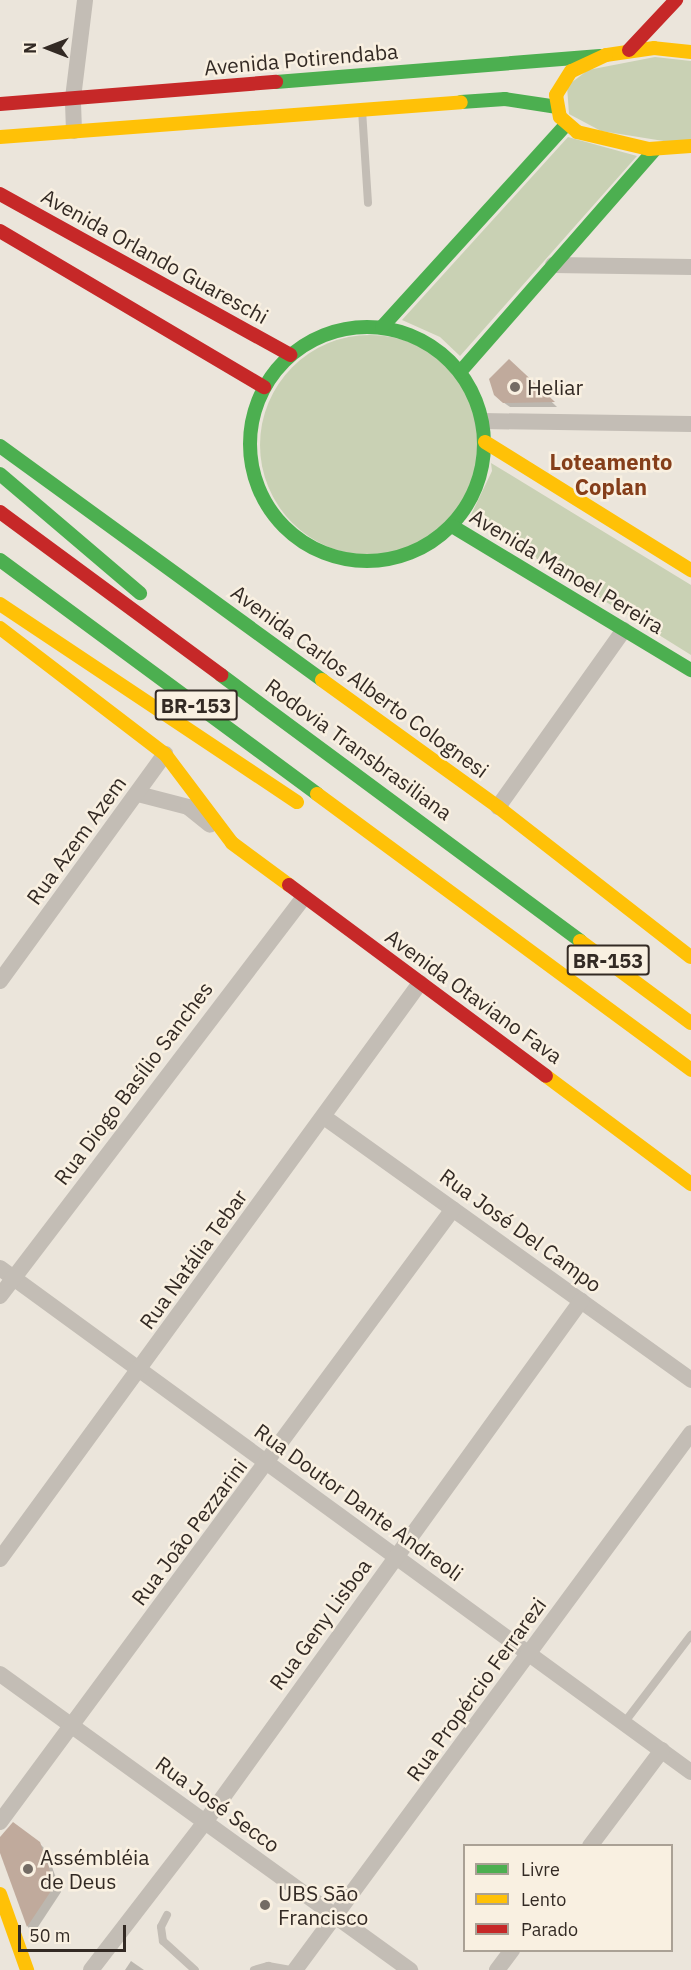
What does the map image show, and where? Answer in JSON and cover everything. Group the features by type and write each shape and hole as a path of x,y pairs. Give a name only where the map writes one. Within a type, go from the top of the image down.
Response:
{"main road":[{"path":"629,50 676,0"},
{"path":"666,11 667,49"},
{"path":"691,52 667,49 629,50 606,55 571,71 562,80 556,95 557,107 566,125 623,145 655,149 691,146"},
{"name":"Avenida Potirendaba","path":"0,104 606,55"},
{"path":"0,137 505,99 557,107"},
{"path":"382,327 566,125"},
{"path":"460,372 655,149"},
{"name":"Avenida Orlando Guareschi","path":"0,194 290,355"},
{"path":"0,231 264,387"},
{"path":"382,327 421,340 438,350 460,372 474,395 483,421 485,442 478,482 470,501 452,526 422,549 387,561 349,561 306,544 283,527 261,496 250,460 251,422 264,387 290,355 333,331 382,327"},
{"path":"485,442 691,570"},
{"name":"Avenida Carlos Alberto Colognesi","path":"0,446 498,807 691,957"},
{"path":"0,474 139,591 181,645"},
{"name":"Rodovia Transbrasiliana","path":"0,512 691,1023"},
{"name":"Avenida Manoel Pereira","path":"452,526 691,670"},
{"name":"BR-153","path":"0,560 691,1070"},
{"path":"0,604 309,810"},
{"name":"Avenida Otaviano Fava","path":"0,628 165,754 232,843 302,899 420,983 691,1184"},
{"path":"328,822 392,850"},
{"path":"0,1894 27,1970"}],"street":[{"path":"74,131 73,98 85,0"},
{"path":"554,265 691,267"},
{"path":"483,421 691,424"},
{"path":"498,807 624,630"},
{"name":"Rua Azem Azem","path":"0,981 165,754"},
{"name":"Avenida Otaviano Fava","path":"138,794 188,807 232,843"},
{"name":"Rua Diogo Basílio Sanches","path":"0,1296 7,1273 302,899"},
{"name":"Rua Natália Tebar","path":"0,1559 420,983"},
{"name":"Rua José Del Campo","path":"324,1117 691,1380"},
{"name":"Rua João Pezzarini","path":"0,1822 268,1463 453,1209"},
{"name":"Rua Doutor Dante Andreoli","path":"7,1273 691,1772"},
{"name":"Rua Geny Lisboa","path":"90,1970 205,1822 581,1301"},
{"name":"Rua Propércio Ferrarezi","path":"295,1970 691,1433"},
{"name":"Rua José Secco","path":"0,1674 410,1970"},
{"path":"591,1844 662,1750"},
{"path":"497,1970 510,1952"}],"lane":[{"path":"362,110 369,203"},
{"path":"624,1723 691,1635"},
{"path":"167,1915 161,1928 163,1941 195,1970"},
{"path":"254,1970 268,1966 291,1970"}],"green space":[{"path":"655,57 691,61 691,140 676,143 601,131 569,114 567,86 588,70"},
{"path":"568,137 637,156 460,356 440,337 402,320"},
{"path":"359,335 381,335 412,343 448,367 472,403 480,434 480,456 472,487 448,523 412,547 381,555 359,555 318,542 300,530 285,515 268,487 260,456 260,434 273,393 285,375 300,360 328,343"},
{"path":"491,463 691,585 691,655 470,517 492,471"}],"building":[{"name":"Heliar","path":"509,359 555,402 503,403 494,395 489,379"},
{"name":"Assémbléia de Deus","path":"13,1822 40,1842 55,1885 27,1927 0,1853 0,1837"}],"traffic: fast":[{"path":"276,82 600,56"},
{"path":"461,102 505,99 557,107"},
{"path":"382,327 566,125"},
{"path":"460,372 655,149"},
{"path":"355,327 379,327 422,340 450,361 471,389 482,421 484,444 482,467 471,499 450,527 422,548 401,556 379,561 355,561 312,548 293,535 276,518 263,499 255,478 250,456 250,432 263,389 276,370 293,353 312,340 333,332 355,327"},
{"path":"0,446 322,680"},
{"path":"0,474 140,593"},
{"path":"452,526 691,670"},
{"path":"0,560 317,794"},
{"path":"221,675 580,941"}],"traffic: slow":[{"path":"691,52 654,48 606,55 571,71 556,95 560,117 577,132 649,149 691,146"},
{"path":"0,137 461,102"},
{"path":"485,442 691,570"},
{"path":"0,604 297,802"},
{"path":"0,628 165,754 232,843 289,885"},
{"path":"322,680 498,807 691,957"},
{"path":"317,794 691,1070"},
{"path":"580,941 691,1023"},
{"path":"546,1076 691,1184"},
{"path":"0,1894 27,1970"}],"traffic: jam":[{"path":"629,50 676,0"},
{"path":"0,104 276,82"},
{"path":"0,194 290,355"},
{"path":"0,231 264,387"},
{"path":"0,512 221,675"},
{"path":"289,885 546,1076"}],"place":[{"name":"Heliar","path":"515,387"},
{"name":"Assémbléia de Deus","path":"28,1869"},
{"name":"UBS São Francisco","path":"265,1905"}],"district":[{"name":"Loteamento Coplan","path":"611,474"}]}
